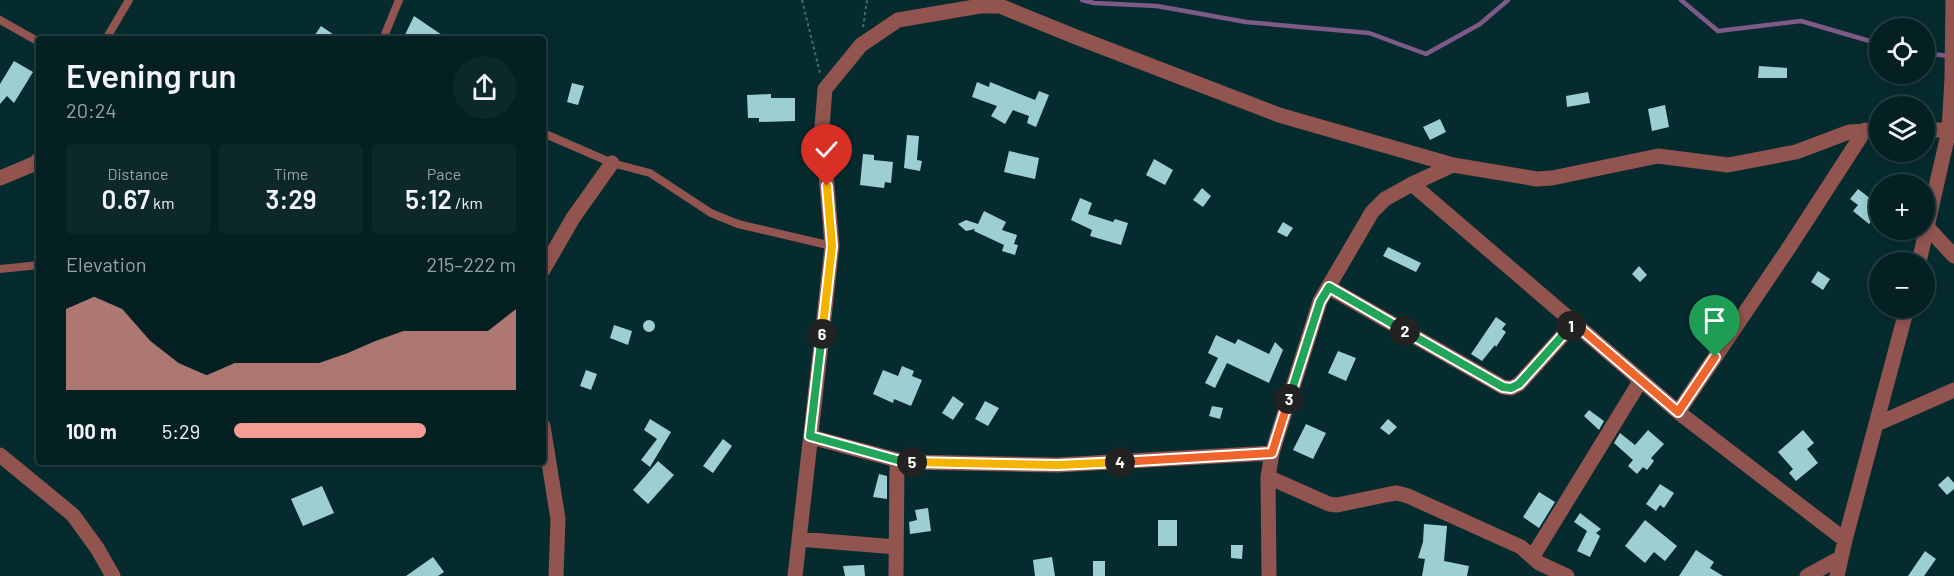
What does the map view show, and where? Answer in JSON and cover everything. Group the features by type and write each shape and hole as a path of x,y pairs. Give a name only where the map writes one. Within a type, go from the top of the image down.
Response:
{"street":[{"path":"1935,198 1951,130 1953,0"},
{"path":"795,576 832,246 822,127 825,89 861,45 898,20 980,6 1000,6 1280,115 1453,165 1537,179 1552,178 1658,156 1728,165 1796,152 1829,138 1869,131"},
{"path":"1935,130 1951,130"},
{"path":"1678,412 1869,134"},
{"path":"0,178 36,163"},
{"path":"546,265 573,218 612,163"},
{"path":"1269,576 1268,477 1272,453 1320,302 1372,212 1385,200 1412,184 1453,165"},
{"path":"1412,184 1678,412 1845,540"},
{"path":"1935,236 1954,256"},
{"path":"1329,287 1503,387 1511,388 1519,384 1574,323"},
{"path":"1837,576 1904,318"},
{"path":"1533,556 1641,380"},
{"path":"1877,424 1954,390"},
{"path":"810,436 897,460 1058,465 1272,453"},
{"path":"546,445 558,519 556,576"},
{"path":"0,455 72,515 97,548 113,576"},
{"path":"896,576 897,460"},
{"path":"1268,477 1337,506 1397,493 1408,496 1521,547 1539,563 1567,576"},
{"path":"799,539 896,547"},
{"path":"1807,576 1840,558"}],"lane":[{"path":"108,36 129,0"},
{"path":"384,36 396,2"},
{"path":"0,20 36,40"},
{"path":"546,134 612,163 650,173 711,213 738,224 832,246"},
{"path":"0,269 36,265"}],"path":[{"path":"802,0 825,89"},
{"path":"861,45 867,0"}],"building":[{"path":"414,16 444,36 404,36"},
{"path":"321,26 336,36 314,36"},
{"path":"14,61 33,72 14,103 7,96 0,104 0,84"},
{"path":"1759,66 1787,68 1787,78 1758,78"},
{"path":"977,82 989,87 990,82 1035,100 1039,91 1049,95 1036,127 1027,123 1029,116 1013,110 1005,124 991,116 997,106 972,97"},
{"path":"572,83 584,86 578,105 567,102"},
{"path":"1588,92 1590,103 1567,107 1566,96"},
{"path":"771,94 771,98 795,98 795,121 759,122 759,118 748,118 747,95"},
{"path":"1665,105 1669,127 1652,131 1648,109"},
{"path":"1440,119 1446,132 1430,140 1423,127"},
{"path":"907,135 919,136 917,160 922,161 920,171 904,168"},
{"path":"1009,151 1039,158 1035,179 1004,172"},
{"path":"863,154 874,155 874,160 893,162 891,183 885,182 884,188 860,185"},
{"path":"1154,159 1173,170 1165,185 1146,175"},
{"path":"1202,188 1211,196 1203,207 1193,200"},
{"path":"1858,189 1869,198 1869,224 1853,211 1858,205 1850,199"},
{"path":"1080,198 1092,203 1088,214 1113,222 1115,219 1128,223 1121,245 1090,236 1092,230 1071,220"},
{"path":"984,211 1006,222 1002,230 1017,235 1014,244 1018,245 1015,255 1002,251 1004,245 974,231 975,229 966,231 958,224 966,220 978,224"},
{"path":"1283,222 1293,228 1287,237 1277,232"},
{"path":"1388,247 1421,263 1416,272 1383,256"},
{"path":"1639,266 1647,275 1640,282 1632,274"},
{"path":"1818,271 1830,279 1823,290 1811,282"},
{"path":"1496,317 1506,324 1502,329 1506,332 1496,347 1495,345 1482,361 1471,354"},
{"path":"651,320 654,321 654,331 647,332 644,331 643,324 644,321"},
{"path":"614,325 632,331 628,345 610,338"},
{"path":"1216,335 1235,344 1238,339 1269,354 1275,342 1283,350 1269,383 1227,363 1215,388 1205,383 1218,358 1208,353"},
{"path":"1338,351 1356,358 1346,381 1328,373"},
{"path":"902,366 914,371 912,376 922,380 911,406 894,399 893,403 873,394 883,370 898,376"},
{"path":"586,370 597,374 591,390 580,386"},
{"path":"953,396 964,404 953,420 942,413"},
{"path":"985,401 999,408 988,426 975,419"},
{"path":"1212,406 1223,408 1220,419 1209,416"},
{"path":"1589,410 1604,421 1599,430 1584,416"},
{"path":"650,419 671,432 650,467 641,460 657,439 644,430"},
{"path":"1388,419 1397,427 1389,435 1380,428"},
{"path":"1306,424 1326,433 1313,459 1293,450"},
{"path":"1648,430 1664,444 1651,458 1654,461 1647,470 1643,467 1637,474 1628,466 1633,460 1614,443 1620,433 1635,445"},
{"path":"1803,430 1814,443 1807,449 1818,463 1796,481 1789,473 1793,469 1778,452"},
{"path":"723,439 732,446 713,473 703,466"},
{"path":"658,461 674,475 648,504 633,490"},
{"path":"879,474 887,476 887,499 873,497"},
{"path":"1948,476 1954,483 1954,489 1947,495 1938,485"},
{"path":"1660,484 1674,493 1664,508 1660,505 1656,511 1646,504"},
{"path":"322,486 334,513 303,526 291,499"},
{"path":"1539,492 1555,502 1539,528 1523,517"},
{"path":"928,508 931,531 910,534 909,522 917,520 915,510"},
{"path":"1580,513 1601,529 1596,533 1600,536 1590,557 1577,551 1587,531 1574,522"},
{"path":"1158,520 1177,520 1177,546 1158,546"},
{"path":"1645,520 1677,546 1665,561 1654,552 1645,563 1625,546"},
{"path":"1424,524 1447,526 1444,561 1469,566 1467,576 1422,576 1425,559 1418,558 1423,542"},
{"path":"1231,545 1243,545 1242,559 1231,558"},
{"path":"1696,550 1714,562 1710,568 1723,576 1679,576"},
{"path":"1925,551 1936,559 1924,576 1908,576"},
{"path":"433,557 444,572 438,576 406,576"},
{"path":"1052,557 1055,576 1035,576 1033,560"},
{"path":"1093,561 1105,561 1105,576 1093,576"},
{"path":"864,565 865,576 845,576 843,566"}],"waterway":[{"path":"1082,0 1094,3 1157,6 1246,22 1369,33 1426,54 1480,24 1508,0"},
{"path":"1681,0 1718,31 1801,21 1869,41"},
{"path":"1935,54 1949,56"}],"route":[{"path":"827,186 832,246 810,436 897,460 1058,465 1272,453 1320,302 1329,287 1503,387 1511,388 1519,384 1574,323 1678,412 1715,357"}]}
